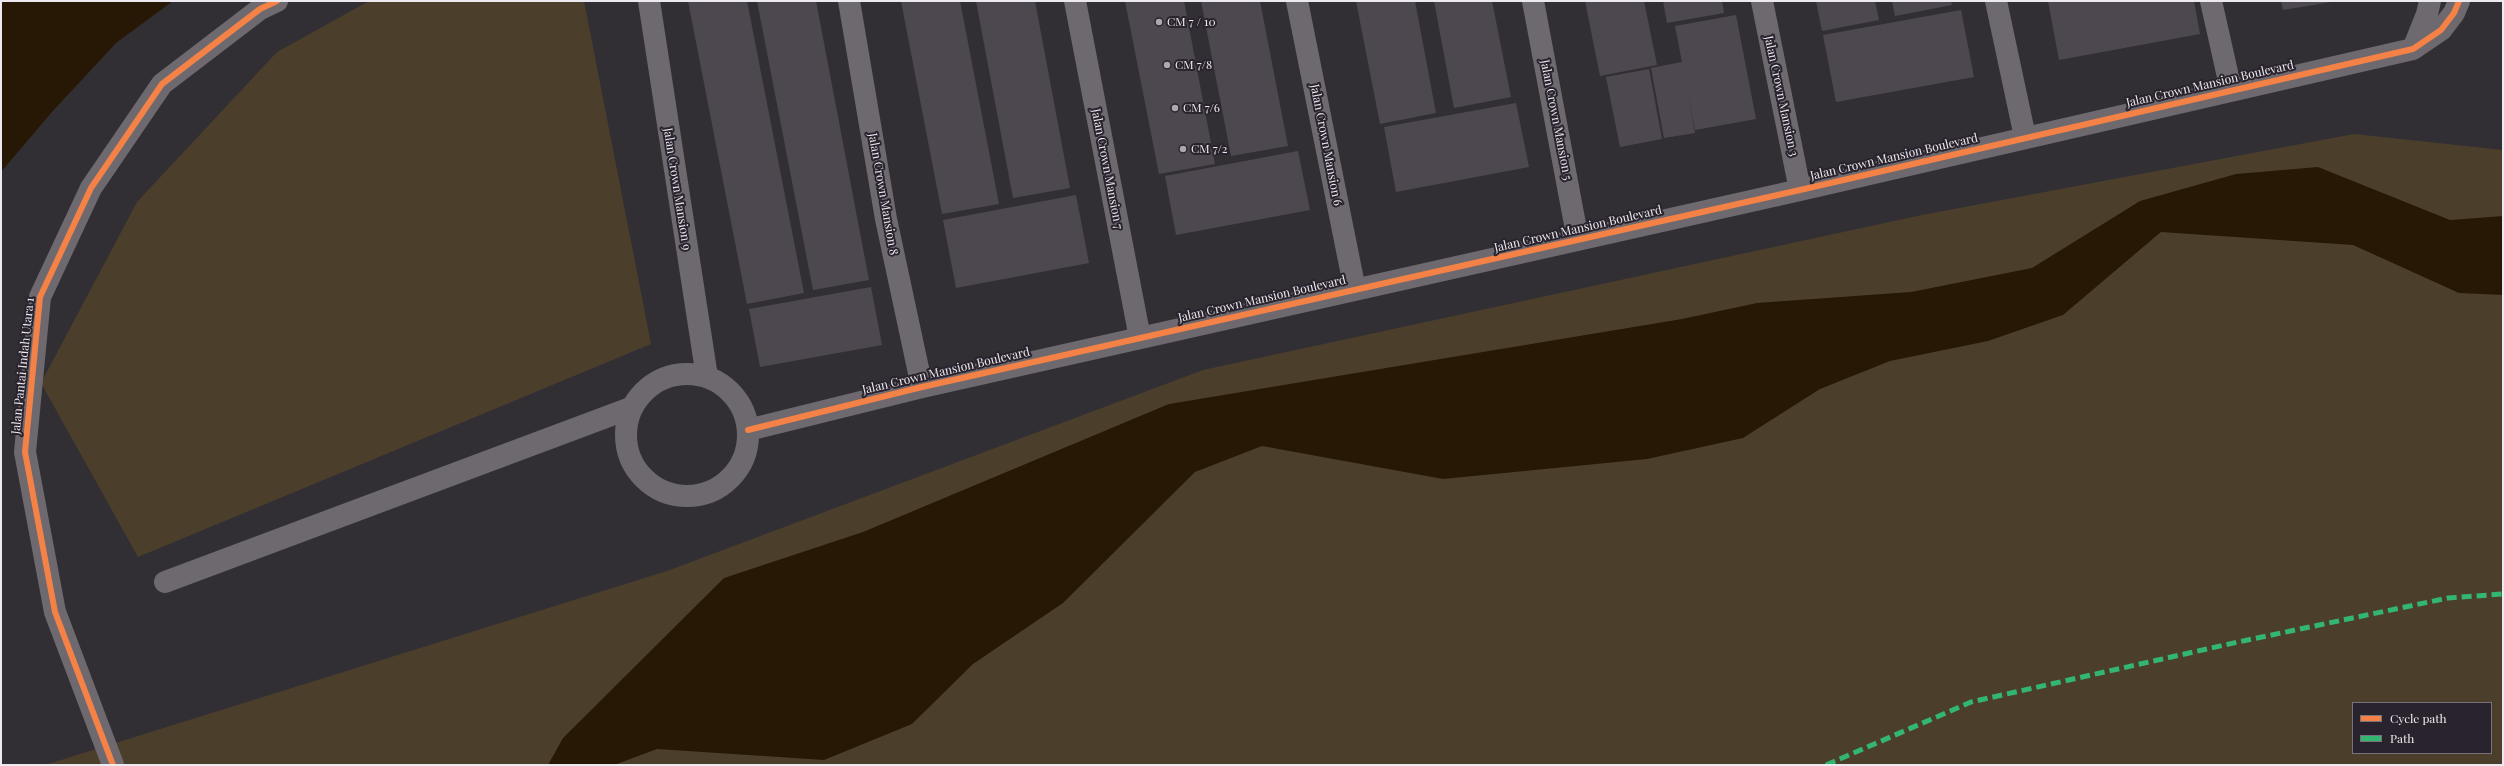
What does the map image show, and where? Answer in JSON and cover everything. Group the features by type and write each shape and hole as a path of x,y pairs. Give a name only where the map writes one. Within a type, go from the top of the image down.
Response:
{"street":[{"name":"Jalan Pantai Indah Utara 1","path":"113,765 55,612 25,452 40,297 91,188 162,84 260,9 277,1"},
{"name":"Jalan Crown Mansion 9","path":"649,1 707,377"},
{"name":"Jalan Crown Mansion 8","path":"849,1 886,219 922,387"},
{"name":"Jalan Crown Mansion 7","path":"1075,1 1140,338"},
{"name":"Jalan Crown Mansion 6","path":"1297,1 1355,290"},
{"name":"Jalan Crown Mansion 5","path":"1533,1 1578,240"},
{"name":"Jalan Crown Mansion 3","path":"1762,1 1800,190"},
{"path":"1996,1 2025,137"},
{"path":"2211,1 2232,90"},
{"path":"2413,49 2427,14 2430,1"},
{"path":"2413,49 2441,30 2454,13 2459,1"},
{"name":"Jalan Crown Mansion Boulevard","path":"748,430 922,387 1800,190 2025,137 2413,49"},
{"path":"690,374 707,377 722,386 735,397 744,412 748,430 748,447 742,463 732,477 718,488 702,495 685,497 668,493 652,486 639,473 631,458 627,441 627,424 633,407 642,393 656,382 672,376 690,374"},
{"path":"165,582 633,407"}],"shaded area":[{"path":"1,1 173,1 116,43 51,113 1,172"},
{"path":"369,1 584,1 651,344 138,557 41,383 137,202 277,52"},
{"path":"2354,134 2503,150 2503,765 45,765 667,571 1203,370 1922,215"},
{"path":"2318,167 2450,220 2503,216 2503,295 2459,293 2353,245 2161,232 2063,315 1988,341 1890,361 1820,389 1743,438 1647,459 1443,479 1262,446 1195,472 1063,603 973,664 912,724 824,760 657,749 614,765 548,765 563,738 724,578 863,532 1169,404 1682,319 1757,303 1911,292 2032,268 2140,201 2236,174"}],"building":[{"path":"688,1 747,1 804,293 747,304"},
{"path":"757,1 816,1 869,280 813,290"},
{"path":"901,1 960,1 999,204 942,214"},
{"path":"976,1 1035,1 1070,188 1013,198"},
{"path":"1125,1 1184,1 1215,164 1159,174"},
{"path":"1201,1 1260,1 1288,146 1231,156"},
{"path":"1356,1 1415,1 1436,113 1380,124"},
{"path":"1434,1 1492,1 1511,97 1454,108"},
{"path":"1585,1 1644,1 1657,65 1600,76"},
{"path":"1663,1 1722,1 1724,13 1667,23"},
{"path":"1816,1 1875,1 1879,20 1822,31"},
{"path":"1892,1 1951,1 1952,5 1895,16"},
{"path":"2048,1 2194,1 2200,34 2059,60"},
{"path":"2281,1 2331,1 2331,2 2283,10"},
{"path":"1961,10 1974,77 1836,102 1823,35"},
{"path":"1736,15 1756,119 1695,130 1688,95 1695,133 1664,138 1651,68 1682,62 1675,26"},
{"path":"1649,69 1662,139 1620,147 1606,77"},
{"path":"1516,103 1529,167 1396,192 1384,127"},
{"path":"1298,151 1310,210 1176,235 1165,176"},
{"path":"1076,195 1089,263 956,288 943,220"},
{"path":"871,287 882,345 760,367 749,309"}],"marked path":[{"path":"1826,765 1971,702 2238,642 2448,598 2503,594"}],"cycle path":[{"path":"113,765 55,612 25,452 40,297 91,188 162,84 260,9 277,1"},
{"path":"748,430 922,387 1800,190 2413,49 2441,30 2454,13 2459,1"}],"place":[{"name":"CM 7 / 10","path":"1159,22"},
{"name":"CM 7/8","path":"1167,65"},
{"name":"CM 7/6","path":"1175,108"},
{"name":"CM 7/2","path":"1183,149"}]}
